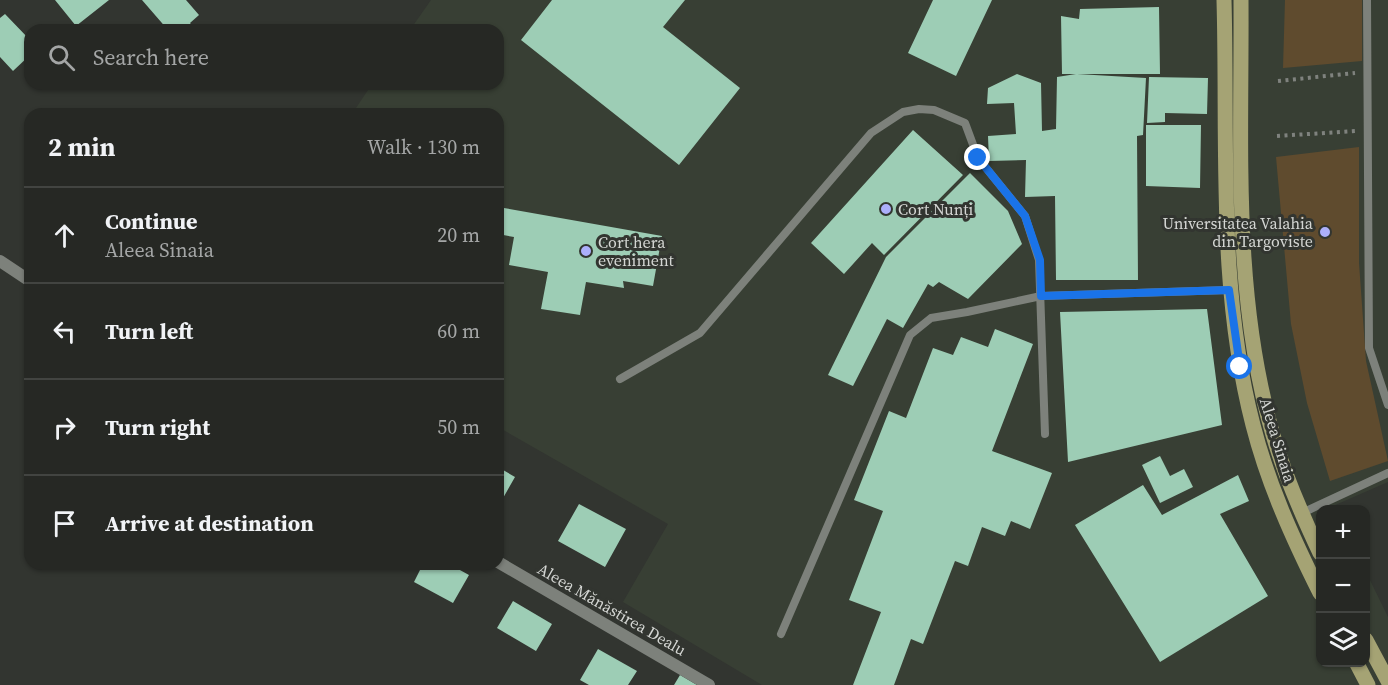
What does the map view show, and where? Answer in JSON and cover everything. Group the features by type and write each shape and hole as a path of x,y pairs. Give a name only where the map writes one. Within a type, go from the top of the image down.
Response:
{"main road":[{"name":"Aleea Sinaia","path":"1224,0 1229,290 1240,367 1258,445 1287,523 1316,585"},
{"name":"Aleea Sinaia","path":"1241,0 1242,171 1246,289 1256,359 1270,425 1287,477 1316,544"},
{"path":"1370,649 1388,681"},
{"path":"1358,667 1368,685"}],"street":[{"path":"0,261 24,277"},
{"name":"Aleea Mănăstirea Dealu","path":"504,565 709,685"}],"lane":[{"path":"1367,0 1369,348 1388,405"},
{"path":"620,379 700,333 871,133 903,111 934,110 964,123 978,158 1025,216 1040,260 1045,434"},
{"path":"781,634 910,335 931,318 1041,296 1229,290"},
{"path":"1302,513 1388,473"}],"path":[{"path":"1278,81 1368,72"},
{"path":"1277,136 1368,131"}],"shaded area":[{"path":"431,0 1388,0 1388,482 1335,505 1316,505 1316,667 1370,667 1370,580 1388,617 1388,685 762,685 623,602 668,524 504,430 504,108 356,108 368,90 504,90 504,24 414,24"},
{"path":"1285,0 1362,0 1362,61 1283,68"},
{"path":"1359,147 1359,263 1366,361 1388,461 1330,481 1307,403 1291,324 1276,157"}],"building":[{"path":"55,0 109,0 79,24 74,24"},
{"path":"142,0 186,0 199,15 191,24 163,24"},
{"path":"552,0 685,0 663,27 740,88 679,165 521,40"},
{"path":"933,0 992,0 956,76 908,53"},
{"path":"1159,7 1160,74 1077,74 1146,78 1143,135 1137,136 1138,280 1056,280 1055,196 1025,197 1026,160 989,161 988,136 1016,134 1014,103 987,104 988,88 1017,74 1041,83 1042,131 1056,129 1057,77 1076,74 1062,74 1061,16 1079,19 1080,9"},
{"path":"5,14 24,34 24,61 13,71 0,57 0,18"},
{"path":"1149,77 1208,78 1207,114 1165,113 1165,122 1147,123"},
{"path":"1146,125 1201,125 1200,188 1146,186"},
{"name":"Cort Nunți","path":"913,130 963,175 884,255 872,243 844,274 811,243"},
{"path":"970,173 1008,211 1022,244 968,299 939,282 933,287 928,284 903,328 887,319 853,386 828,375 886,257"},
{"name":"Cort hera eveniment","path":"504,208 662,236 653,286 623,281 624,288 586,282 580,315 541,309 548,272 509,265 514,237 504,235"},
{"path":"1207,309 1222,425 1068,462 1060,312"},
{"path":"995,329 1033,344 992,451 1052,473 1030,529 1011,521 1005,536 982,527 968,566 955,561 923,644 911,639 894,685 853,685 881,612 849,600 883,511 854,500 889,411 906,418 933,348 953,355 961,337 988,347"},
{"path":"1160,456 1170,476 1184,469 1193,487 1160,503 1142,465"},
{"path":"504,471 515,477 504,496"},
{"path":"1238,475 1249,501 1220,514 1268,596 1160,662 1075,525 1143,485 1162,515"},
{"path":"579,504 626,529 605,567 558,541"},
{"path":"420,570 460,570 469,575 453,603 414,582"},
{"path":"513,601 552,624 536,651 497,628"},
{"path":"598,649 637,671 628,685 589,685 580,680"},
{"path":"680,675 697,685 674,685"}],"place":[{"name":"Cort Nunți","path":"886,209"},
{"name":"Universitatea Valahia din Targoviste","path":"1325,232"},
{"name":"Cort hera eveniment","path":"586,251"}],"route":[{"path":"978,158 1025,216 1040,260 1041,296 1229,290 1240,367"}]}
